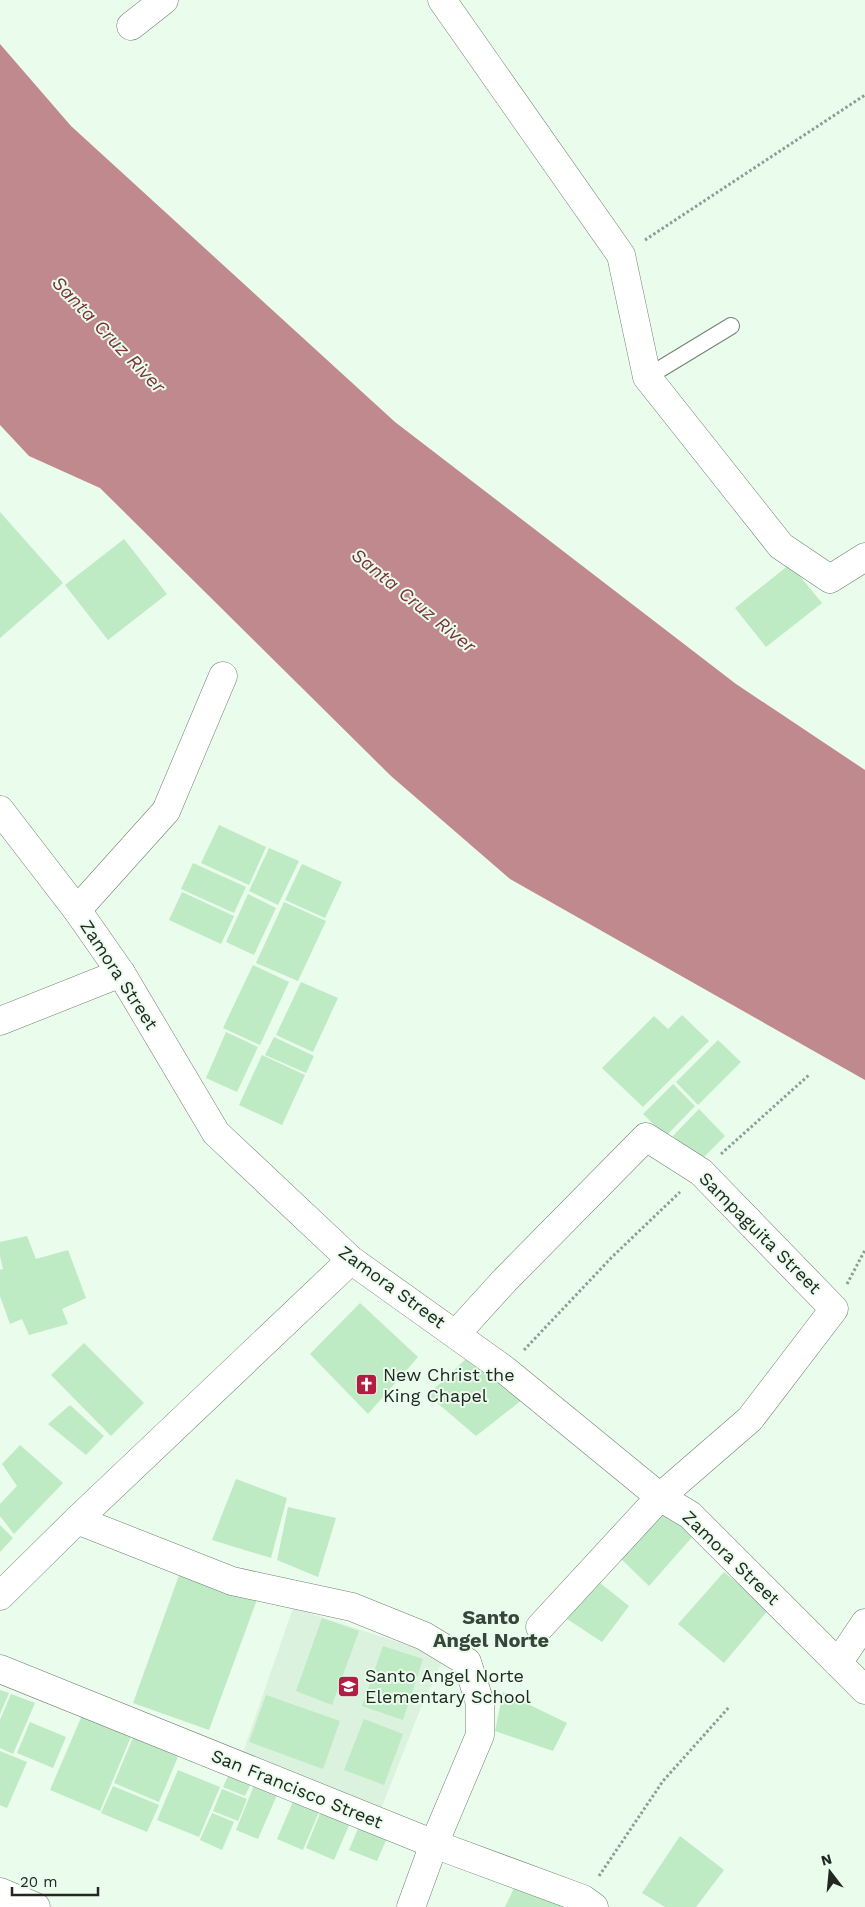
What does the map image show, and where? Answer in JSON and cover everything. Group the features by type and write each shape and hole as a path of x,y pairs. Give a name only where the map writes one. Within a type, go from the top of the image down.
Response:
{"street":[{"path":"130,26 164,0"},
{"path":"442,0 621,255 647,377 781,546 830,579 865,558"},
{"path":"78,910 166,811 223,676"},
{"name":"Zamora Street","path":"0,810 78,910 121,972 216,1133 351,1260 505,1370 660,1497 690,1515 865,1690"},
{"path":"0,1021 121,972"},
{"name":"Sampaguita Street","path":"456,1334 504,1280 646,1137 701,1172 834,1309 750,1419 660,1497 540,1628"},
{"path":"0,1596 77,1520 351,1260"},
{"path":"77,1520 232,1581 352,1608 424,1636 467,1662 480,1703 480,1735 434,1844 411,1907"},
{"path":"838,1663 865,1623"},
{"name":"San Francisco Street","path":"0,1670 434,1844 589,1903"},
{"path":"0,1892 36,1907"}],"lane":[{"path":"647,377 731,326"}],"path":[{"path":"621,255 865,95"},
{"path":"505,1370 612,1257 701,1172 809,1075"},
{"path":"834,1309 865,1250"},
{"path":"589,1903 663,1781 730,1706"}],"shaded area":[{"name":"Santo Angel Norte Elementary School","path":"293,1608 444,1657 418,1715 381,1809 242,1755"}],"water":[{"name":"Santa Cruz River","path":"0,44 71,126 395,422 736,684 865,770 865,1080 510,879 391,776 100,488 29,456 0,425"}],"building":[{"path":"0,512 63,583 0,638"},
{"path":"124,539 167,594 108,640 65,585"},
{"path":"790,564 822,603 766,647 735,608"},
{"path":"219,825 266,847 249,885 201,863"},
{"path":"269,848 299,861 278,905 249,891"},
{"path":"193,863 246,887 234,913 181,889"},
{"path":"302,864 342,882 325,918 285,900"},
{"path":"182,892 234,916 221,944 169,920"},
{"path":"248,894 276,908 254,955 226,942"},
{"path":"284,902 326,921 298,981 256,963"},
{"path":"253,965 289,982 260,1045 223,1028"},
{"path":"301,982 338,998 313,1052 276,1035"},
{"path":"682,1015 709,1041 643,1107 602,1068 654,1016 668,1029"},
{"path":"226,1032 258,1047 237,1092 206,1078"},
{"path":"274,1037 314,1056 306,1073 265,1055"},
{"path":"718,1040 741,1062 698,1105 676,1082"},
{"path":"262,1055 305,1075 282,1125 239,1105"},
{"path":"673,1084 695,1106 666,1136 643,1114"},
{"path":"699,1109 725,1136 699,1162 673,1136"},
{"path":"27,1236 36,1259 68,1250 86,1298 62,1309 68,1324 29,1335 22,1319 10,1324 0,1296 0,1270 3,1269 0,1256 0,1242"},
{"name":"New Christ the King Chapel","path":"360,1303 418,1357 368,1414 310,1354"},
{"path":"84,1343 144,1403 111,1436 51,1375"},
{"path":"473,1352 527,1396 476,1436 428,1395"},
{"path":"70,1405 104,1436 86,1455 48,1424"},
{"path":"20,1445 63,1483 14,1534 0,1516 0,1504 17,1486 2,1464"},
{"path":"236,1479 287,1498 271,1558 212,1540"},
{"path":"658,1506 693,1536 649,1586 615,1553"},
{"path":"288,1507 336,1518 318,1577 277,1560"},
{"path":"0,1525 13,1538 0,1552"},
{"path":"182,1567 259,1594 209,1730 133,1703"},
{"path":"724,1572 769,1609 724,1663 678,1624"},
{"path":"595,1579 629,1606 602,1642 561,1615"},
{"path":"322,1618 359,1631 332,1705 296,1691"},
{"path":"383,1646 423,1659 403,1720 362,1706"},
{"path":"0,1690 9,1693 0,1714"},
{"path":"503,1692 567,1723 553,1751 495,1731"},
{"path":"11,1694 35,1703 13,1754 0,1748 0,1720"},
{"path":"266,1695 340,1721 323,1769 249,1742"},
{"path":"83,1713 132,1734 100,1811 50,1790"},
{"path":"364,1719 403,1734 384,1785 344,1770"},
{"path":"30,1722 66,1737 53,1768 17,1753"},
{"path":"135,1733 180,1752 159,1802 114,1783"},
{"path":"0,1751 27,1762 7,1808 0,1805"},
{"path":"178,1770 220,1787 199,1837 157,1820"},
{"path":"231,1770 253,1779 245,1796 223,1787"},
{"path":"257,1778 280,1788 258,1839 236,1830"},
{"path":"113,1786 159,1805 147,1832 101,1813"},
{"path":"222,1789 247,1799 238,1821 213,1811"},
{"path":"295,1797 321,1807 303,1850 277,1839"},
{"path":"321,1811 350,1823 334,1860 306,1848"},
{"path":"212,1813 234,1822 222,1850 200,1840"},
{"path":"362,1819 390,1831 377,1861 349,1850"},
{"path":"680,1836 724,1870 696,1907 665,1907 642,1893"},
{"path":"514,1888 568,1907 505,1907"}],"place":[{"name":"New Christ the King Chapel","path":"367,1385"},
{"name":"Santo Angel Norte Elementary School","path":"349,1686"}],"district":[{"name":"Santo Angel Norte","path":"491,1628"}]}
